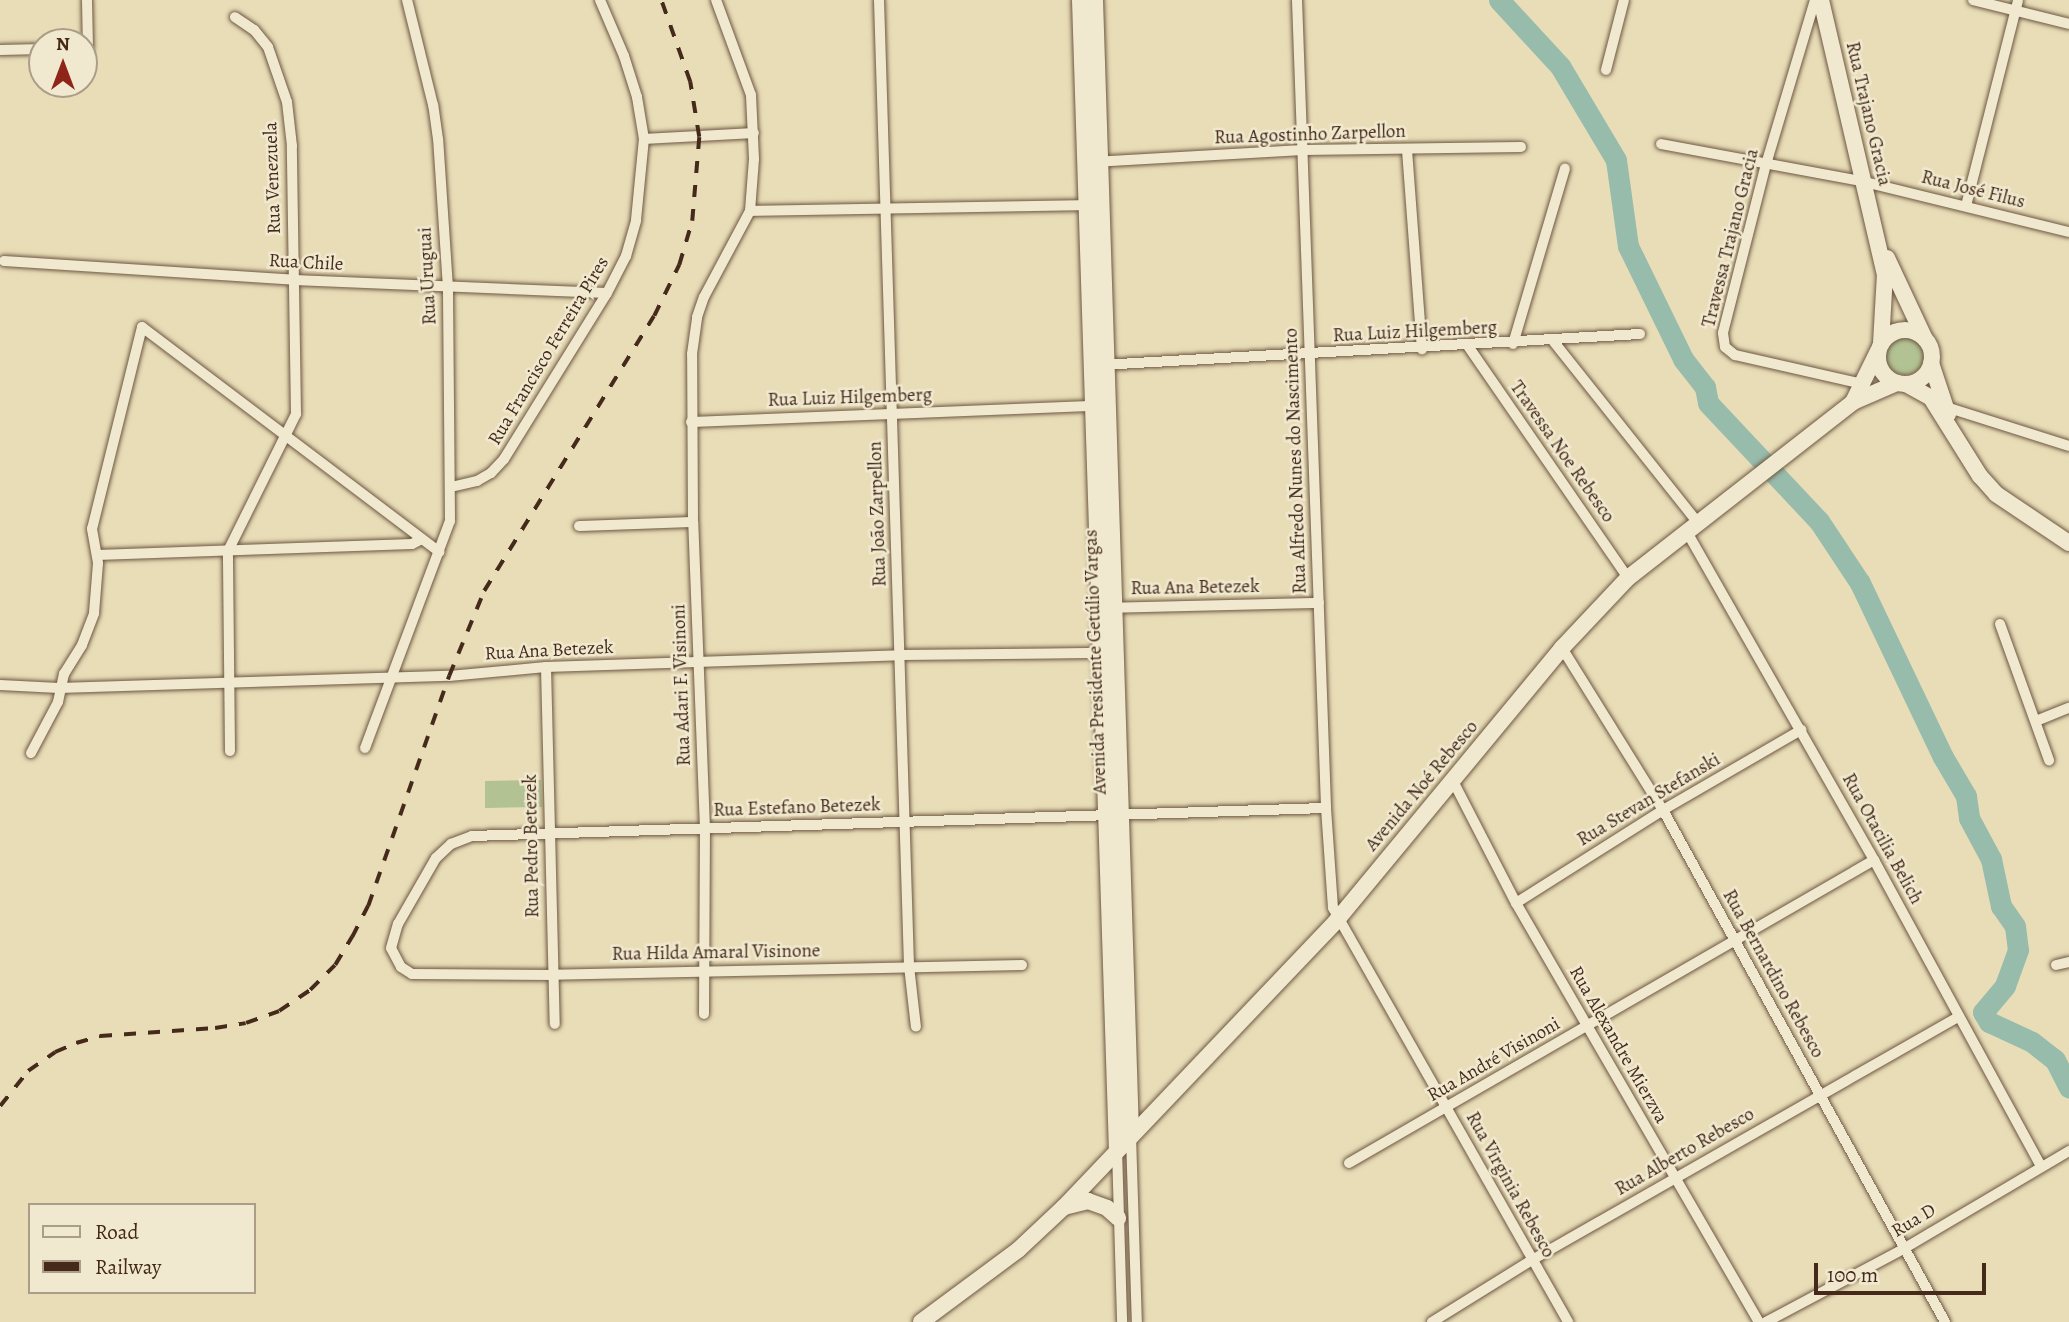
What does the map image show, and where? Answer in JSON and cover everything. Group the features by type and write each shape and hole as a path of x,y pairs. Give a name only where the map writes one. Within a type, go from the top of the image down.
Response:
{"main road":[{"name":"Avenida Presidente Getúlio Vargas","path":"1080,0 1093,162 1100,365 1108,653 1106,814 1116,1150"},
{"name":"Avenida Presidente Getúlio Vargas","path":"1095,0 1093,162 1087,205 1100,365"},
{"name":"Rua Trajano Gracia","path":"1821,0 1861,181 1885,274 1886,299 1880,347 1853,402"},
{"name":"Rua Trajano Gracia","path":"1877,236 1925,338"},
{"path":"1958,439 1925,338 1910,330 1886,336 1880,347 1884,374 1931,398 1980,476 1996,494 2069,543"},
{"path":"1853,402 1922,377 1931,363"},
{"name":"Avenida Noé Rebesco","path":"921,1322 1018,1250 1065,1207 1116,1150 1337,920 1454,783 1562,648 1628,578 1853,402"},
{"name":"Avenida Presidente Getúlio Vargas","path":"1108,653 1123,814 1131,1135"},
{"path":"1065,1207 1088,1201 1107,1208 1118,1218"}],"street":[{"path":"86,28 87,0"},
{"name":"Rua Uruguai","path":"365,748 450,521 448,288 438,139 430,91 407,0"},
{"name":"Rua Francisco Ferreira Pires","path":"451,487 477,481 491,473 504,460 607,293 626,256 636,220 644,139 624,56 600,0"},
{"path":"716,0 751,95 754,185 750,211 1087,205"},
{"name":"Rua João Zarpellon","path":"879,0 909,966 916,1027"},
{"name":"Rua Alfredo Nunes do Nascimento","path":"1297,0 1326,808 1331,894 1337,920"},
{"path":"1606,69 1624,0"},
{"name":"Travessa Trajano Gracia","path":"1815,0 1766,164 1723,333 1725,347 1735,355 1863,384"},
{"path":"1973,0 2017,5 2069,24"},
{"path":"1966,205 2017,5"},
{"name":"Rua Venezuela","path":"228,551 296,414 292,146 287,102 268,47 254,30 235,17"},
{"path":"0,50 28,49"},
{"path":"644,139 754,133"},
{"name":"Rua José Filus","path":"1661,144 1861,181 2069,232"},
{"name":"Rua Agostinho Zarpellon","path":"1093,162 1303,150 1521,147"},
{"path":"1406,150 1422,349"},
{"path":"1513,344 1565,169"},
{"name":"Rua Adari F. Visinoni","path":"705,1014 705,829 693,522 692,354 697,317 704,297 750,211"},
{"name":"Rua Chile","path":"4,261 294,280 607,293"},
{"path":"31,753 58,702 59,688 82,645 94,613 98,579 92,529 142,327 439,552"},
{"name":"Rua Luiz Hilgemberg","path":"1100,365 1554,342 1640,334"},
{"name":"Rua Otacilia Belich","path":"1554,342 1692,528 2041,1166"},
{"name":"Travessa Noe Rebesco","path":"1468,346 1628,578"},
{"name":"Rua Luiz Hilgemberg","path":"691,422 1101,406"},
{"path":"1946,407 2069,446"},
{"path":"579,526 693,522"},
{"path":"97,555 412,544 422,540"},
{"path":"228,551 230,751"},
{"name":"Rua Ana Betezek","path":"1107,608 1318,603"},
{"path":"2000,624 2049,760"},
{"name":"Rua Bernardino Rebesco","path":"1562,648 1663,810 1945,1322"},
{"name":"Rua Ana Betezek","path":"0,685 59,688 391,678 546,667 900,655 1108,653"},
{"name":"Rua Pedro Betezek","path":"546,667 555,1024"},
{"path":"2036,721 2069,708"},
{"name":"Rua Stevan Stefanski","path":"1516,903 1663,810 1801,730"},
{"name":"Rua Alexandre Mierzva","path":"1454,783 1516,903 1759,1322"},
{"name":"Rua Estefano Betezek","path":"412,974 401,967 391,948 398,924 436,858 451,844 472,836 1326,808"},
{"name":"Rua André Visinoni","path":"1349,1163 1874,860"},
{"name":"Rua Virginia Rebesco","path":"1337,920 1447,1107 1568,1322"},
{"path":"2056,965 2069,961"},
{"name":"Rua Hilda Amaral Visinone","path":"412,974 553,975 1022,965"},
{"name":"Rua Alberto Rebesco","path":"1432,1322 1532,1260 1958,1017"},
{"name":"Avenida Presidente Getúlio Vargas","path":"1131,1135 1137,1322"},
{"name":"Avenida Presidente Getúlio Vargas","path":"1116,1150 1122,1322"},
{"name":"Rua D","path":"1766,1322 1905,1248 2069,1151"}],"green space":[{"path":"1905,337 1919,342 1924,356 1919,370 1905,375 1891,370 1886,356 1891,342"},
{"path":"541,780 542,807 485,808 485,781"}],"waterway":[{"path":"1499,0 1560,66 1616,160 1628,246 1683,359 1705,387 1708,403 1819,521 1860,583 1943,757 1966,796 1969,818 1991,859 2001,906 2015,926 2018,950 2005,986 1983,1012 1989,1022 2032,1042 2055,1060 2069,1088"}],"railway":[{"path":"0,1106 28,1071 55,1052 76,1043 100,1036 215,1028 246,1023 279,1011 310,990 335,965 352,937 368,906 449,676 484,591 654,316 679,265 692,221 699,137 690,82 661,0"}]}
